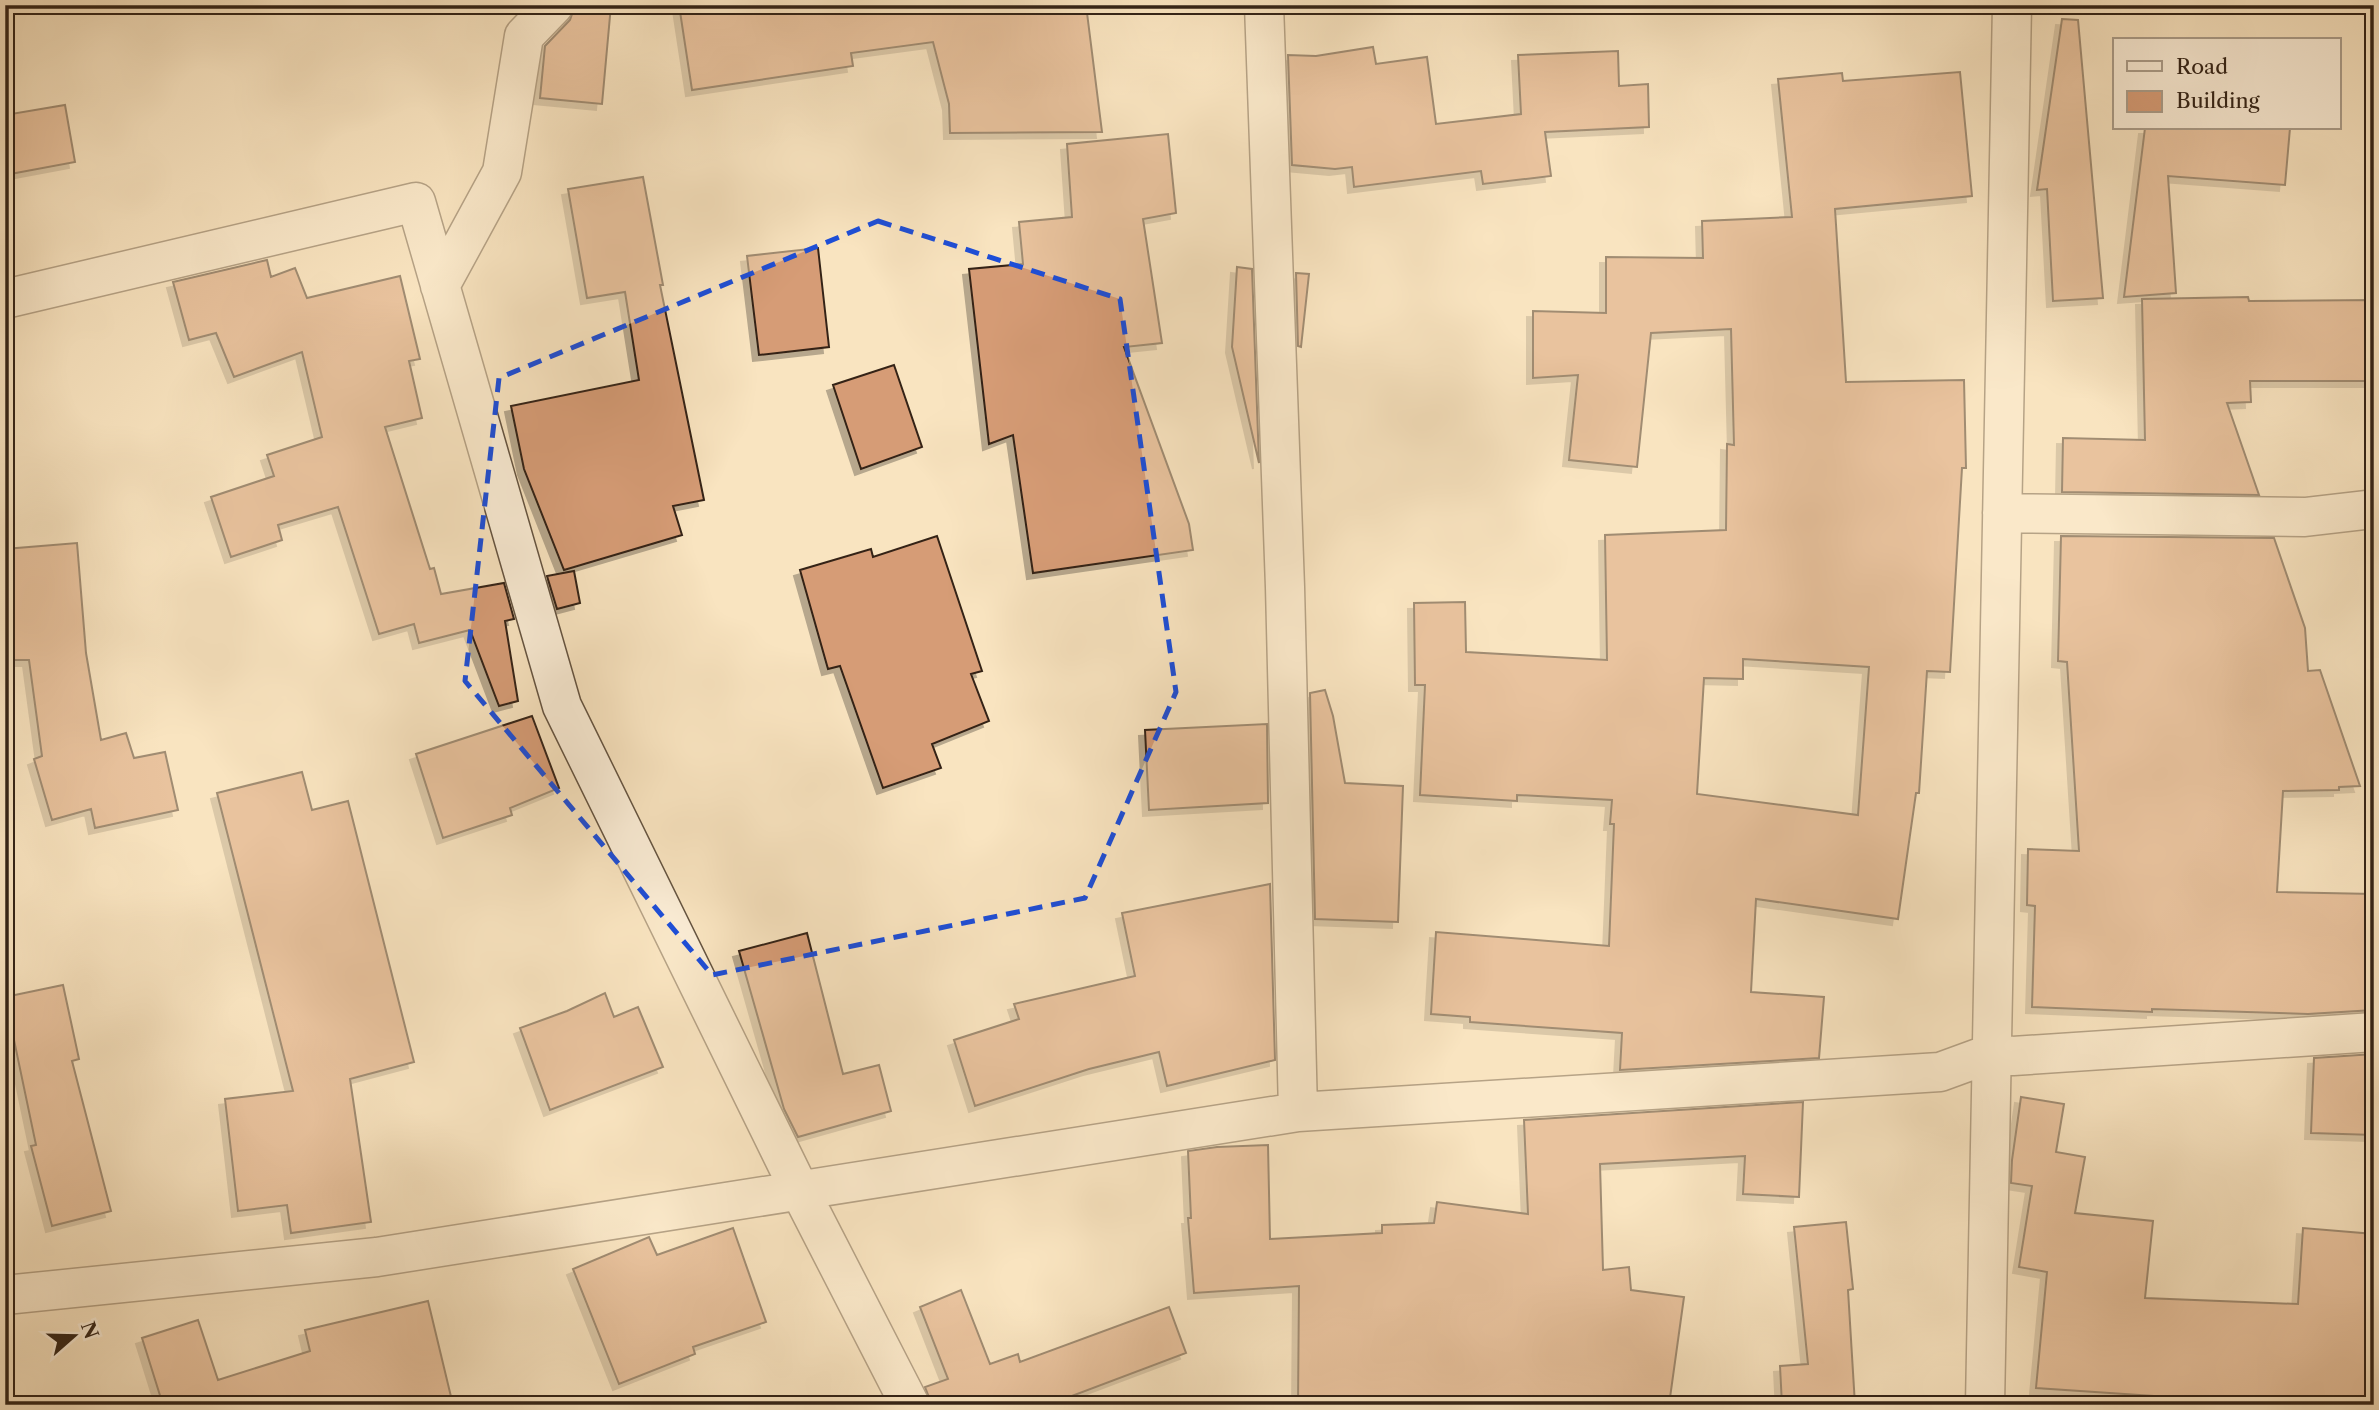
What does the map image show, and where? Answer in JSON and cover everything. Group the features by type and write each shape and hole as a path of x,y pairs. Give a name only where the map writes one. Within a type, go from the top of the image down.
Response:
{"street":[{"path":"440,286 502,172 524,36 554,5"},
{"path":"1264,5 1285,587 1298,1112"},
{"path":"1985,1405 2012,5"},
{"path":"5,299 416,202 562,706 799,1189 910,1405"},
{"path":"2002,513 2305,517 2374,509"},
{"path":"5,1295 377,1257 1298,1112 1940,1072 1992,1053 2013,1056 2374,1032"}],"highlighted area":[{"path":"878,221 1120,299 1176,692 1085,898 712,975 465,681 499,378"}],"building":[{"path":"575,5 611,5 602,104 540,98 545,46 570,20"},
{"path":"679,5 1086,5 1102,132 950,133 949,104 933,42 851,53 853,66 692,90"},
{"path":"2062,19 2078,20 2103,298 2053,301 2047,189 2037,190"},
{"path":"1373,47 1376,64 1427,57 1436,124 1521,114 1518,55 1618,51 1619,86 1648,84 1649,127 1545,132 1551,176 1483,184 1481,171 1354,187 1352,167 1335,169 1292,165 1288,55 1316,56"},
{"path":"1960,72 1972,196 1835,209 1846,382 1964,380 1966,468 1962,468 1950,672 1927,671 1919,793 1916,793 1898,919 1756,899 1751,992 1824,997 1819,1058 1620,1070 1622,1033 1470,1022 1470,1017 1431,1014 1436,932 1609,946 1614,824 1610,824 1612,800 1517,795 1517,801 1420,795 1425,685 1415,685 1414,603 1465,602 1466,652 1607,660 1605,535 1726,530 1727,444 1734,445 1731,329 1651,333 1637,467 1569,460 1578,375 1533,378 1533,311 1606,313 1606,257 1703,258 1702,221 1792,217 1778,79 1842,73 1843,81","holes":["1743,659 1869,667 1858,815 1697,794 1704,678 1743,679"]},
{"path":"65,105 75,162 5,175 5,115"},
{"path":"2145,130 2290,130 2285,185 2168,176 2176,293 2124,297"},
{"path":"1168,134 1176,213 1143,219 1162,343 1124,347 1189,524 1193,550 1033,573 1013,435 989,444 969,269 1023,264 1019,222 1072,217 1067,144"},
{"path":"643,177 663,285 660,285 704,500 673,506 682,535 564,570 524,469 511,406 639,380 625,292 587,298 568,189"},
{"path":"818,248 829,347 759,355 747,256"},
{"path":"267,260 271,277 295,268 307,298 400,276 420,359 409,361 422,418 385,427 430,569 434,568 441,594 504,583 514,619 505,621 518,701 499,706 470,630 419,643 414,624 379,634 338,507 278,525 282,540 231,557 211,497 274,476 267,455 322,437 302,352 234,377 216,333 189,340 173,282"},
{"path":"1237,267 1252,269 1259,463 1232,347"},
{"path":"1296,273 1309,274 1301,347 1298,346"},
{"path":"2248,297 2249,301 2374,300 2374,381 2250,381 2251,402 2227,403 2259,495 2062,492 2063,438 2145,440 2142,299"},
{"path":"894,365 922,447 861,469 833,385"},
{"path":"937,536 982,671 971,674 989,721 932,744 941,768 883,788 840,666 828,669 800,570 871,549 873,557"},
{"path":"2061,536 2274,538 2305,628 2308,671 2320,670 2360,786 2339,787 2339,790 2283,791 2277,892 2374,894 2374,1010 2308,1014 2032,1007 2035,906 2027,905 2028,849 2079,851 2067,662 2058,661"},
{"path":"77,543 86,653 101,740 126,733 134,758 165,752 178,810 95,828 91,809 52,820 34,759 42,756 29,660 5,660 5,549"},
{"path":"574,571 580,603 557,609 547,576"},
{"path":"1325,690 1333,716 1345,783 1403,786 1398,922 1315,919 1310,693"},
{"path":"532,716 559,788 510,808 512,815 443,838 416,754"},
{"path":"1267,724 1268,803 1149,810 1145,730"},
{"path":"302,772 312,810 348,801 414,1062 350,1079 371,1222 291,1233 287,1205 238,1211 225,1099 293,1091 217,793"},
{"path":"1270,884 1275,1060 1167,1086 1159,1052 1089,1069 975,1106 954,1040 1019,1019 1014,1004 1135,976 1122,913"},
{"path":"807,933 843,1074 879,1065 891,1111 798,1137 784,1109 739,951"},
{"path":"63,985 79,1059 72,1061 111,1211 52,1226 31,1146 36,1145 5,997"},
{"path":"605,993 614,1017 638,1007 663,1067 550,1110 520,1028 567,1011"},
{"path":"2374,1054 2374,1135 2311,1133 2314,1058"},
{"path":"2021,1097 2064,1104 2056,1152 2085,1157 2075,1213 2153,1221 2145,1298 2298,1304 2303,1228 2374,1234 2374,1405 2315,1405 2316,1397 2169,1397 2036,1388 2047,1272 2019,1267 2032,1186 2011,1183"},
{"path":"1803,1102 1799,1197 1743,1194 1745,1156 1600,1164 1603,1270 1629,1267 1631,1290 1684,1297 1669,1405 1298,1405 1299,1286 1194,1293 1188,1218 1191,1218 1188,1151 1268,1145 1270,1239 1382,1233 1382,1225 1434,1223 1437,1202 1528,1214 1524,1120"},
{"path":"1846,1222 1853,1289 1848,1290 1855,1405 1782,1405 1780,1366 1808,1364 1794,1227"},
{"path":"733,1228 766,1322 693,1347 695,1354 619,1384 573,1269 649,1237 657,1255"},
{"path":"961,1290 990,1364 1018,1354 1020,1362 1169,1307 1186,1353 1048,1405 932,1405 925,1387 948,1379 920,1307"},
{"path":"428,1301 453,1405 163,1405 142,1338 198,1320 218,1380 310,1351 305,1330"}]}
